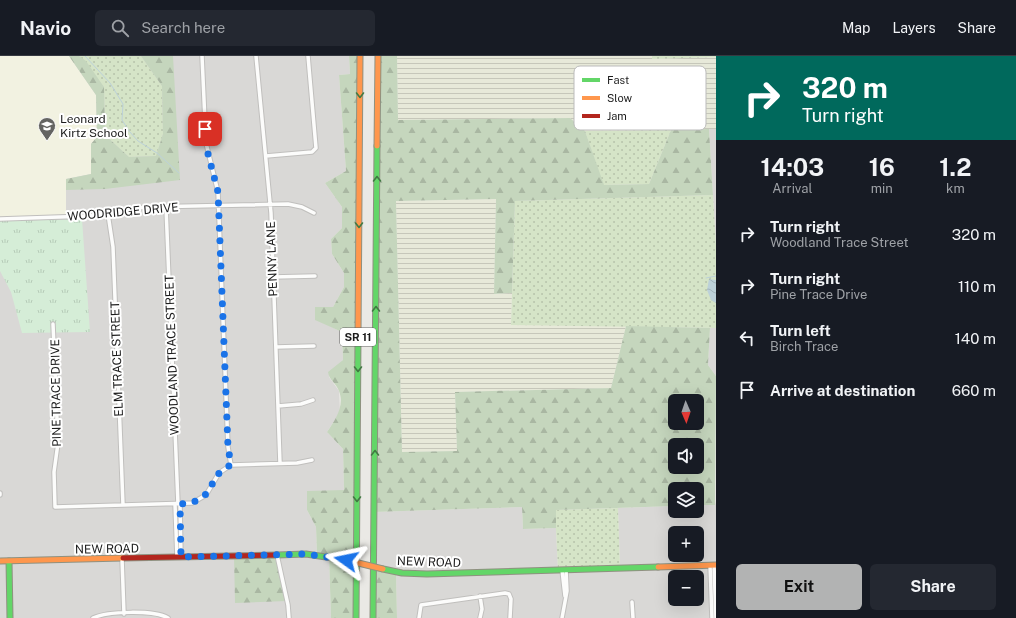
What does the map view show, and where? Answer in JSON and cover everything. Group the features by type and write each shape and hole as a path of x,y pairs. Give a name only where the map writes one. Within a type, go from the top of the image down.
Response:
{"main road":[{"name":"SR 11","path":"356,618 360,56"},
{"name":"SR 11","path":"373,618 378,56"},
{"name":"NEW ROAD","path":"0,561 314,554 402,573 427,574 713,565"},
{"path":"9,561 10,618"}],"street":[{"path":"202,56 206,144 217,184 219,206 228,447 231,465 280,464 312,460"},
{"name":"PENNY LANE","path":"256,56 270,204 280,464"},
{"path":"266,156 312,152 316,148 308,56"},
{"name":"WOODRIDGE DRIVE","path":"0,219 89,216 108,214 136,208 270,204 295,205 314,213"},
{"name":"WOODLAND TRACE STREET","path":"166,207 179,557"},
{"name":"ELM TRACE STREET","path":"108,214 113,247 123,505"},
{"path":"273,278 315,276"},
{"name":"PINE TRACE DRIVE","path":"53,324 58,443 54,472 54,506 66,508 192,503 202,498 210,491 219,473 231,465"},
{"path":"276,348 314,346"},
{"path":"278,406 301,404 313,400"},
{"path":"277,555 288,605 289,618"},
{"path":"122,559 124,614"},
{"path":"712,618 713,565"},
{"path":"562,618 565,596 564,570"},
{"path":"419,618 421,604 505,593 509,594 511,599 510,618"},
{"path":"480,596 482,609 480,618"},
{"path":"632,602 633,618"},
{"path":"713,611 716,618"},
{"path":"93,618 105,614 153,613 168,618"}],"shaded area":[{"path":"0,56 349,56 350,74 339,75 346,171 325,183 342,207 342,228 331,239 332,254 344,273 344,287 333,307 315,307 315,319 342,332 343,360 329,377 339,391 340,412 327,432 343,449 344,491 308,491 307,510 316,527 317,555 329,556 331,618 0,618"},
{"name":"Leonard Kirtz School","path":"0,56 69,56 96,95 97,137 91,144 91,174 66,179 66,215 0,219"},
{"path":"397,56 652,56 652,59 716,57 716,129 706,129 706,66 574,66 574,121 570,118 398,120"},
{"path":"709,129 716,129 716,245 713,195"},
{"path":"584,130 650,130 585,131"},
{"path":"496,199 494,294 512,293 511,324 626,326 611,388 455,392 457,451 402,452 396,201"},
{"path":"710,328 716,328 716,376 708,365"},
{"path":"716,501 716,618 397,618 396,572 374,566 374,512 522,507 523,529 556,528 558,570 620,568 618,508 668,506 668,518 704,518 704,505 715,505"}],"green space":[{"path":"69,56 79,56 86,61 104,87 105,135 129,157 156,156 163,134 162,86 141,56 173,56 180,180 105,189 66,190 66,179 91,174 91,144 97,137 96,95"},
{"path":"79,56 141,56 162,86 163,134 156,156 129,157 105,135 104,87"},
{"path":"349,56 360,56 356,618 331,618 329,556 317,555 316,527 307,510 307,491 344,490 343,449 327,432 338,413 341,402 339,391 328,372 343,360 342,332 315,320 315,307 333,307 344,287 344,273 332,254 331,239 342,228 342,207 325,183 346,171 339,75 350,74"},
{"path":"378,56 397,56 398,120 570,118 574,121 574,130 585,131 604,185 649,184 671,130 709,129 713,195 515,201 512,293 494,294 496,199 396,201 402,452 457,451 455,392 611,388 626,326 710,328 708,365 716,376 715,505 704,505 704,482 668,482 668,506 556,510 556,528 523,529 522,507 374,512"},
{"path":"652,56 716,56 716,57 652,59"},
{"path":"671,130 649,184 603,185 585,131"},
{"path":"713,195 716,245 716,328 511,325 515,201"},
{"path":"82,219 90,332 22,333 11,292 0,271 0,221"},
{"path":"618,508 620,568 558,570 555,510"},
{"path":"277,555 287,601 235,603 234,556"},
{"path":"374,566 396,572 397,618 373,618"}],"water":[{"path":"709,279 716,280 716,303 711,300 707,290"}],"waterway":[{"path":"85,56 110,83 123,104 122,120 129,131 138,141 157,153 179,173"},
{"path":"706,278 716,276"}],"traffic: fast":[{"path":"373,618 377,146"},
{"path":"356,618 358,337"},
{"path":"277,555 306,554 346,560"},
{"path":"9,561 10,618"},
{"path":"383,569 402,573 427,574 658,567"}],"traffic: slow":[{"path":"358,337 360,56"},
{"path":"377,146 378,56"},
{"path":"0,561 123,558"},
{"path":"346,560 383,569"},
{"path":"658,567 716,565"}],"traffic: jam":[{"path":"123,558 277,555"}],"place":[{"name":"Leonard Kirtz School","path":"47,141"}],"route":[{"path":"205,129 208,157 215,175 218,192 228,447 231,465 219,473 210,491 206,495 198,501 180,504 181,557 314,554 346,560"}]}
